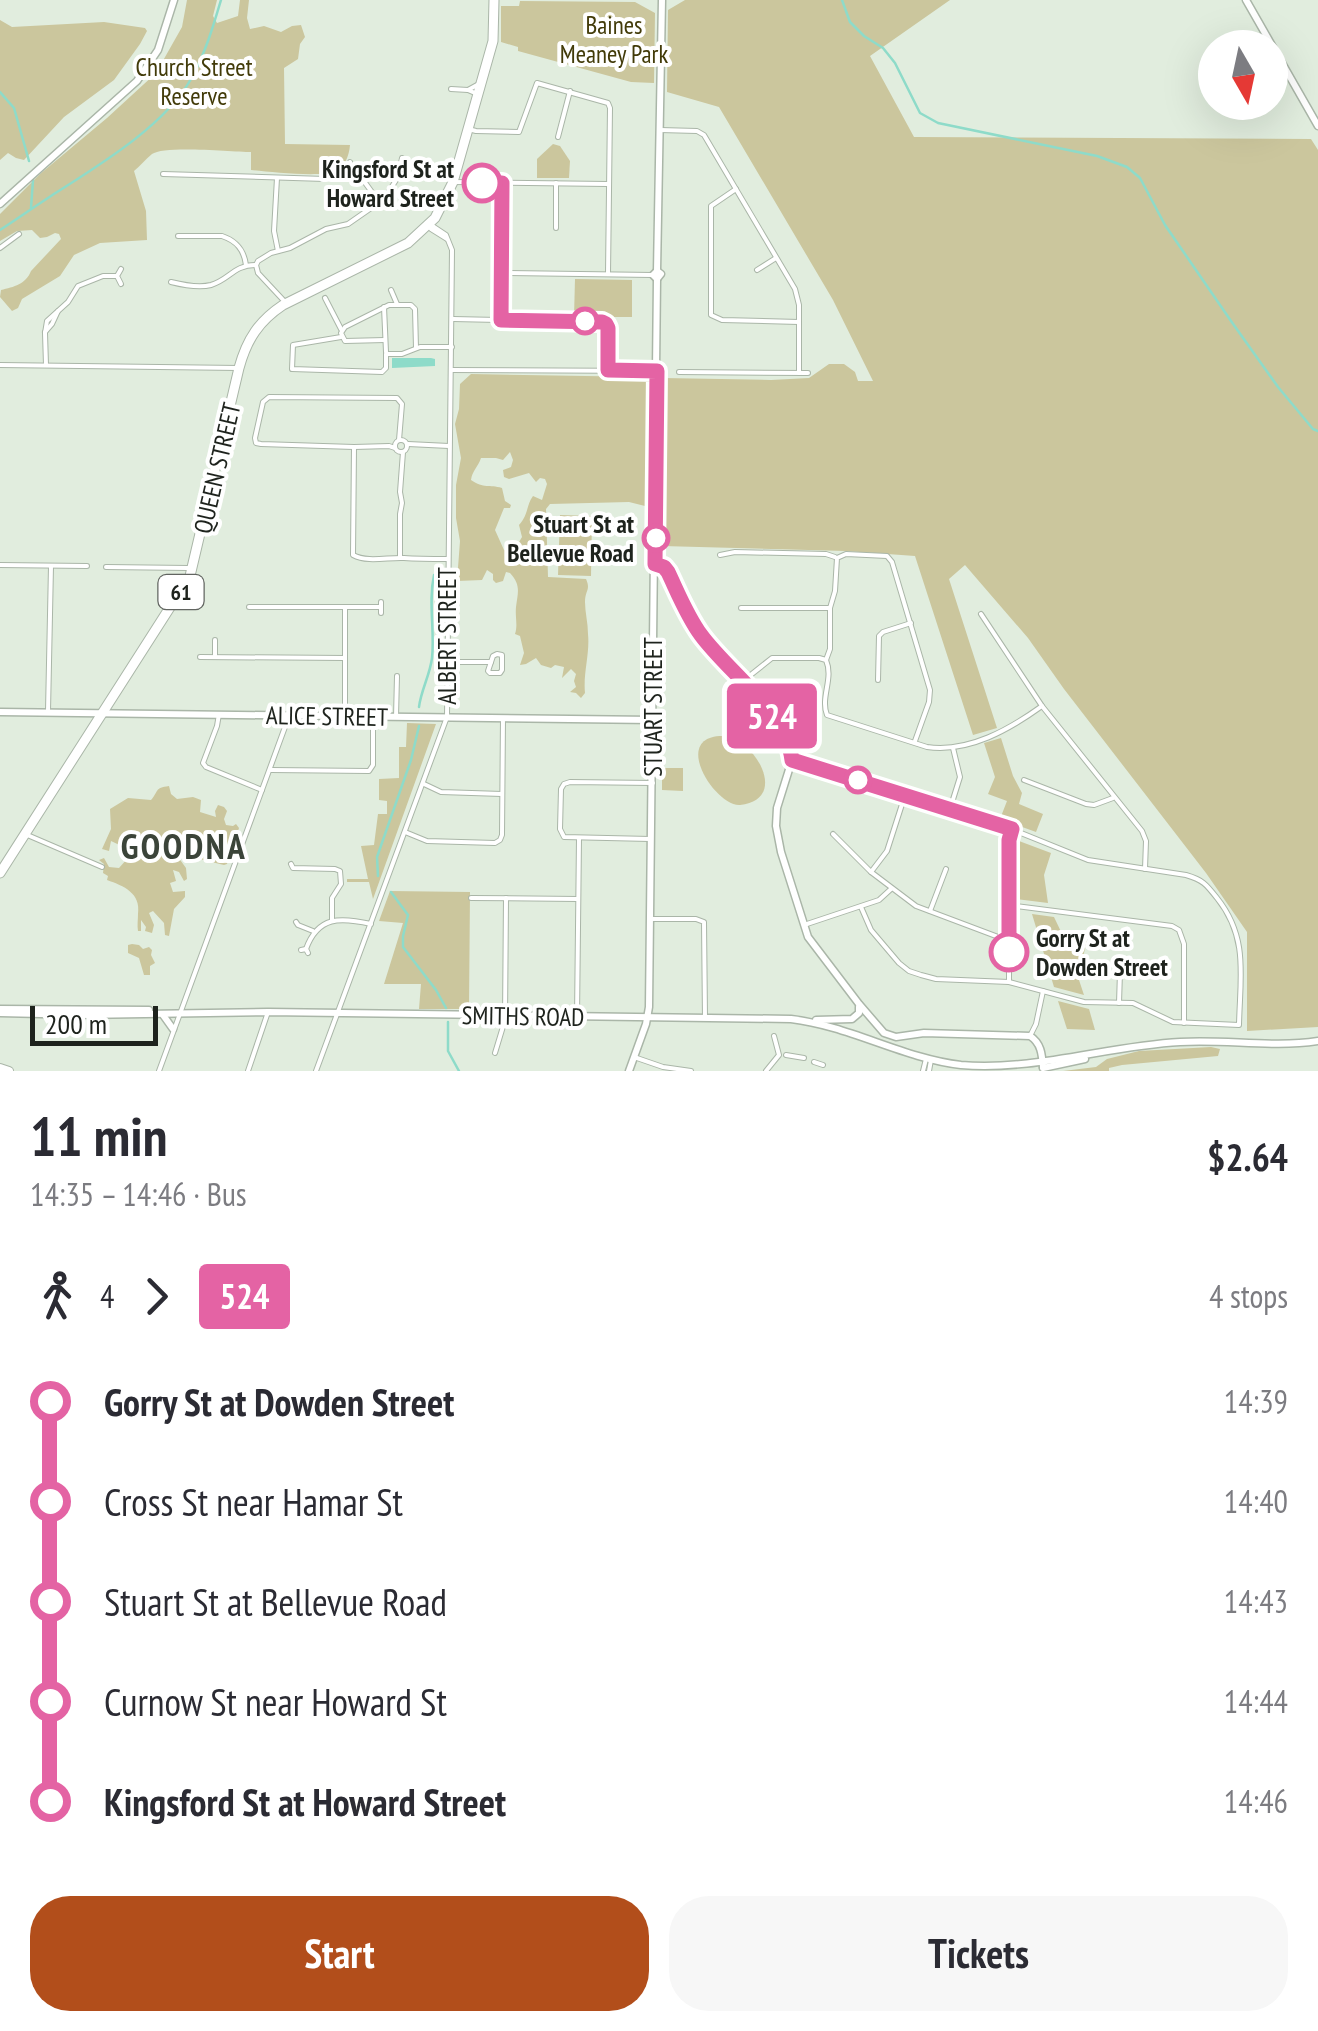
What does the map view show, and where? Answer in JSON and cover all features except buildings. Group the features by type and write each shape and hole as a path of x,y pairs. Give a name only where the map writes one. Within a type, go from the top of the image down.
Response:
{"main road":[{"path":"432,226 448,206 453,191 473,94 482,82 493,41 494,0"},
{"name":"QUEEN STREET","path":"0,873 187,582 239,368 246,344 258,326 286,303 376,260 432,226"},
{"path":"0,1068 9,1071"}],"street":[{"path":"0,204 126,93 147,69 165,34 174,0"},
{"name":"STUART STREET","path":"629,1071 648,1018 662,0"},
{"path":"1246,0 1317,122"},
{"path":"468,129 519,132 537,82 608,103 608,274"},
{"path":"450,89 473,94"},
{"path":"558,137 570,91"},
{"path":"660,130 701,132 798,295 799,373"},
{"path":"286,303 258,273 256,265 261,258 348,224 384,199 395,184 402,158"},
{"path":"162,174 325,178 349,164 379,202"},
{"path":"277,178 274,232 278,251"},
{"path":"452,182 610,184"},
{"path":"501,320 502,183"},
{"path":"556,183 556,228"},
{"path":"736,188 712,206 711,315 722,320 799,322"},
{"name":"ALBERT STREET","path":"316,1071 447,717 452,250 446,235 432,226"},
{"path":"0,248 19,234"},
{"path":"178,236 229,238 240,246 246,265"},
{"path":"757,270 776,258"},
{"path":"171,282 213,284 246,265 256,265"},
{"path":"117,276 121,269"},
{"path":"502,273 656,275"},
{"path":"46,365 44,332 58,311 78,286 103,276 117,276"},
{"path":"117,276 121,284"},
{"path":"391,290 397,304"},
{"path":"325,298 342,329 341,337"},
{"path":"342,329 384,307 412,305 416,348"},
{"path":"341,337 293,345 292,369 382,372 386,368 384,307"},
{"path":"452,319 602,322 608,328 608,370"},
{"path":"341,337 345,341 385,340"},
{"path":"386,354 452,347"},
{"path":"0,364 239,368"},
{"path":"452,370 657,371"},
{"path":"679,372 808,373"},
{"path":"400,557 401,446 402,404 397,398 269,397 263,402 256,443 354,447 401,446 449,446"},
{"path":"354,447 353,554 359,559 448,559"},
{"path":"720,555 735,552 826,554 837,558 846,554 887,556 930,690 915,742"},
{"path":"837,558 826,660 826,715 927,748 953,748 1005,731 1042,706"},
{"path":"655,564 668,572 702,636 777,723 787,742 792,760 776,808 776,820 780,852 812,945 878,1028 896,1037 1030,1036 1037,1040 1043,1066"},
{"path":"0,565 87,566"},
{"path":"48,712 51,566"},
{"path":"106,567 193,568"},
{"path":"249,607 381,608"},
{"path":"344,716 346,607"},
{"path":"742,608 830,608"},
{"path":"981,614 1042,706 1142,831 1146,840 1145,869"},
{"path":"878,680 879,636 911,623"},
{"path":"215,657 216,640"},
{"path":"200,657 345,658"},
{"path":"742,682 772,658 826,660"},
{"path":"448,662 491,662"},
{"path":"396,716 397,676"},
{"path":"112,698 120,713"},
{"name":"ALICE STREET","path":"0,712 653,720"},
{"path":"86,713 94,726"},
{"path":"218,714 218,726 203,763 262,790"},
{"path":"158,1071 286,727 287,715"},
{"path":"270,770 369,771 373,765 373,716"},
{"path":"405,832 427,841 500,840 503,718"},
{"path":"950,809 960,777 953,748"},
{"path":"792,760 1012,829 1088,860 1201,879 1236,929 1240,959 1238,1025 1173,1022 1132,1003 1084,1002 1009,982 936,979 909,971 871,930 861,906"},
{"path":"1024,780 1086,804 1114,798"},
{"path":"652,783 564,784 561,790 561,834 566,837 652,839"},
{"path":"423,784 449,793 502,794"},
{"path":"871,872 887,851 904,795"},
{"path":"1009,982 1012,829"},
{"path":"25,834 102,867"},
{"path":"834,834 871,872 916,906 1009,939"},
{"path":"577,1017 579,838"},
{"path":"292,869 340,871 340,884 332,898 332,922"},
{"path":"930,911 946,869"},
{"path":"804,925 883,898 891,889"},
{"path":"470,898 578,899"},
{"path":"495,1053 505,1016 506,898"},
{"path":"1010,905 1179,930 1184,944 1184,1023"},
{"path":"650,919 696,919 706,925 705,1018"},
{"path":"305,951 314,932 324,924 371,924"},
{"path":"296,925 314,932"},
{"path":"1120,972 1120,1003"},
{"path":"1030,1036 1043,991"},
{"path":"810,1021 852,1019 860,1013 859,1004"},
{"name":"SMITHS ROAD","path":"0,1011 180,1012"},
{"name":"SMITHS ROAD","path":"0,1011 810,1021 927,1065 999,1067 1043,1066 1146,1044 1318,1041"},
{"path":"248,1071 268,1012"},
{"path":"162,1014 173,1029"},
{"path":"766,1071 779,1056 774,1036"},
{"path":"786,1055 804,1058"},
{"path":"634,1057 691,1071"},
{"path":"814,1062 822,1065"}],"green space":[{"name":"Church Street Reserve","path":"187,0 217,0 213,16 217,23 238,16 240,0 249,0 250,29 264,26 281,32 301,25 305,37 298,59 284,68 285,144 350,145 346,161 333,172 305,174 251,170 251,152 184,149 152,154 134,171 146,211 147,240 100,243 74,255 60,276 22,299 12,311 0,297 1,290 23,282 61,239 55,233 40,238 32,230 17,231 0,241 0,214 156,73 182,27"},
{"path":"685,0 950,0 870,56 914,137 1311,139 1318,150 1318,1027 1247,1031 1247,932 1028,638 965,565 949,579 997,728 973,735 915,556 662,546 663,378 809,378 829,364 844,364 855,372 858,381 873,381 833,300 719,107 667,92 668,10"},
{"name":"Baines Meaney Park","path":"520,1 635,2 655,13 654,83 631,82 518,51 518,47 501,42 501,6 519,6"},
{"path":"0,20 12,27 104,22 147,31 114,80 64,117 24,160 8,153 0,160"},
{"path":"553,144 560,146 570,161 569,178 537,178 537,159"},
{"path":"575,279 632,280 632,317 574,317"},
{"path":"471,374 647,377 653,382 649,462 653,474 649,504 550,504 546,509 548,577 586,579 588,586 588,649 585,693 581,698 570,692 576,687 576,674 571,669 562,678 564,667 541,665 536,658 520,665 524,653 520,636 515,634 518,589 510,573 506,572 503,581 496,583 487,570 482,580 457,581 460,541 456,485 461,458 455,424 460,384","holes":["510,452 511,467 503,470 504,477 529,473 536,482 540,478 547,484 542,500 533,496 519,525 521,551 516,553 504,550 495,530 504,508 511,505 505,501 502,488 471,480 481,458 503,460"]},
{"path":"560,515 592,516 591,576 558,575"},
{"path":"407,723 436,724 373,899 369,882 347,879 368,879 361,846 374,845 378,814 387,814 387,801 379,800 379,779 399,778 399,747 406,747"},
{"path":"726,736 748,749 763,771 763,793 754,801 740,805 730,802 719,795 702,770 700,746 709,738"},
{"path":"1001,738 1022,793 1019,804 1043,814 1036,832 1000,819 1007,801 988,794 995,777 984,743"},
{"path":"662,768 683,768 683,791 662,790"},
{"path":"169,786 177,799 201,800 200,812 216,817 218,805 224,807 226,825 236,824 239,828 227,864 193,854 178,857 186,868 187,879 184,881 173,870 176,881 170,883 173,892 185,891 185,897 174,909 169,936 153,911 149,913 154,925 152,933 145,931 141,920 138,931 137,901 125,888 107,880 104,864 99,860 104,858 109,867 119,868 130,850 111,841 109,851 102,849 111,829 110,809 128,798 151,800 159,789"},
{"path":"1019,841 1051,853 1044,875 1048,903 1016,899"},
{"path":"390,891 470,892 469,1009 419,1009 421,984 384,984 403,923 379,921"},
{"path":"1032,914 1054,917 1064,938 1087,941 1078,977 1084,995 1054,987"},
{"path":"128,945 152,950 155,963 150,966 150,975 144,975 139,958 128,953"},
{"path":"1058,1001 1089,1009 1095,1030 1067,1029"},
{"path":"1220,1049 1218,1056 1122,1065 1109,1071 1063,1071 1096,1067 1107,1059 1139,1051"}],"water":[{"path":"392,358 431,358 435,359 435,366 392,368"}],"waterway":[{"path":"0,230 108,159 164,113 196,70 221,0"},
{"path":"842,0 850,22 883,48 895,63 920,113 938,123 1097,156 1127,167 1140,178 1165,225 1231,321 1278,387 1318,431"},
{"path":"0,92 14,108 29,161"},
{"path":"31,208 33,180"},
{"path":"419,707 432,658 434,575"},
{"path":"378,876 377,857 419,726"},
{"path":"391,892 408,915 403,947 446,1008"},
{"path":"448,1022 448,1051 459,1071"}],"bus line":[{"name":"524","path":"482,183 502,183 501,320 602,322 608,328 608,370 657,371 655,564 668,572 702,636 777,723 792,760 1012,829 1009,952"}],"place":[{"name":"Kingsford St at Howard Street","path":"482,183"},
{"name":"Stuart St at Bellevue Road","path":"656,538"},
{"name":"Gorry St at Dowden Street","path":"1009,952"}],"district":[{"name":"GOODNA","path":"184,847"}]}
